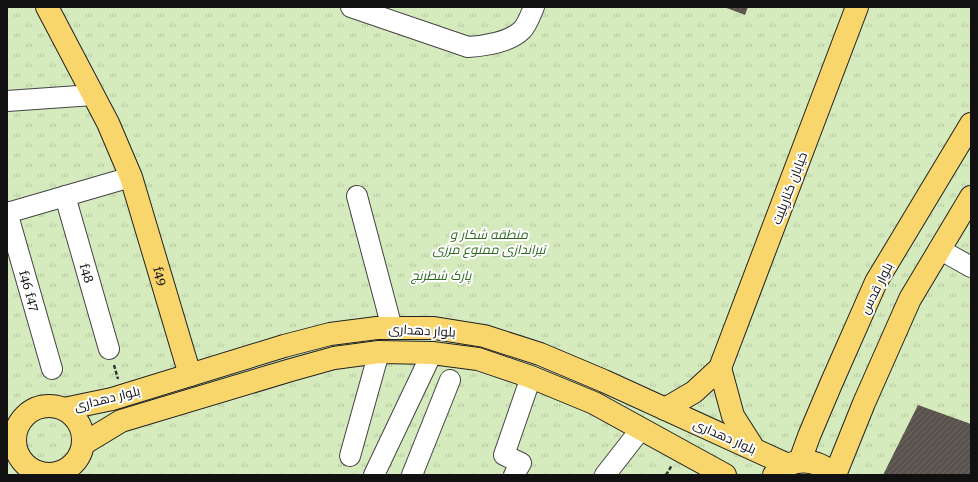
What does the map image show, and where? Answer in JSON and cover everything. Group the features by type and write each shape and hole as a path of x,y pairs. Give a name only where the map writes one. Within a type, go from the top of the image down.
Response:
{"main road":[{"name":"f49","path":"47,7 108,123 131,177 190,375"},
{"name":"خیابان کنارپلیت","path":"665,409 694,392 720,368 857,7"},
{"name":"بلوار قدس","path":"787,467 809,436 876,282 971,124"},
{"path":"835,475 864,403 910,299 971,197"},
{"name":"بلوار دهداری","path":"64,409 123,395 284,346 330,334 377,328 434,328 484,336 540,354 705,426 754,449 787,467 810,461 828,468 835,475"},
{"name":"بلوار دهداری","path":"84,444 120,421 334,358 379,352 432,352 478,359 531,377 594,403 725,475"},
{"path":"720,368 733,416 754,449"},
{"path":"42,406 53,406 64,409 79,423 83,433 84,444 81,454 75,463 67,470 56,474 46,474 24,466 16,447 15,436 18,426 15,420 42,406"},
{"path":"690,456 705,452 710,448 712,441 705,426"}],"street":[{"path":"352,7 468,47 486,45 506,40 522,30 534,7"},
{"path":"7,101 92,95"},
{"path":"7,212 131,177"},
{"name":"f48","path":"65,196 109,349"},
{"path":"357,196 392,328"},
{"name":"f46 f47","path":"7,212 52,369"},
{"path":"939,249 971,267"},
{"path":"350,456 379,352"},
{"path":"374,475 432,352"},
{"path":"514,475 521,463 504,454 531,377"},
{"path":"412,475 450,380"},
{"path":"605,475 641,429"}],"path":[{"path":"109,349 123,395"}],"green space":[{"name":"منطقه شکار و تیراندازی ممنوع مرزی","path":"7,7 971,7 971,475 7,475"}],"building":[{"path":"724,7 748,7 745,15"},
{"path":"918,405 971,424 971,475 883,475"}],"park label":[{"name":"پارک شطرنج","path":"441,275"}]}
